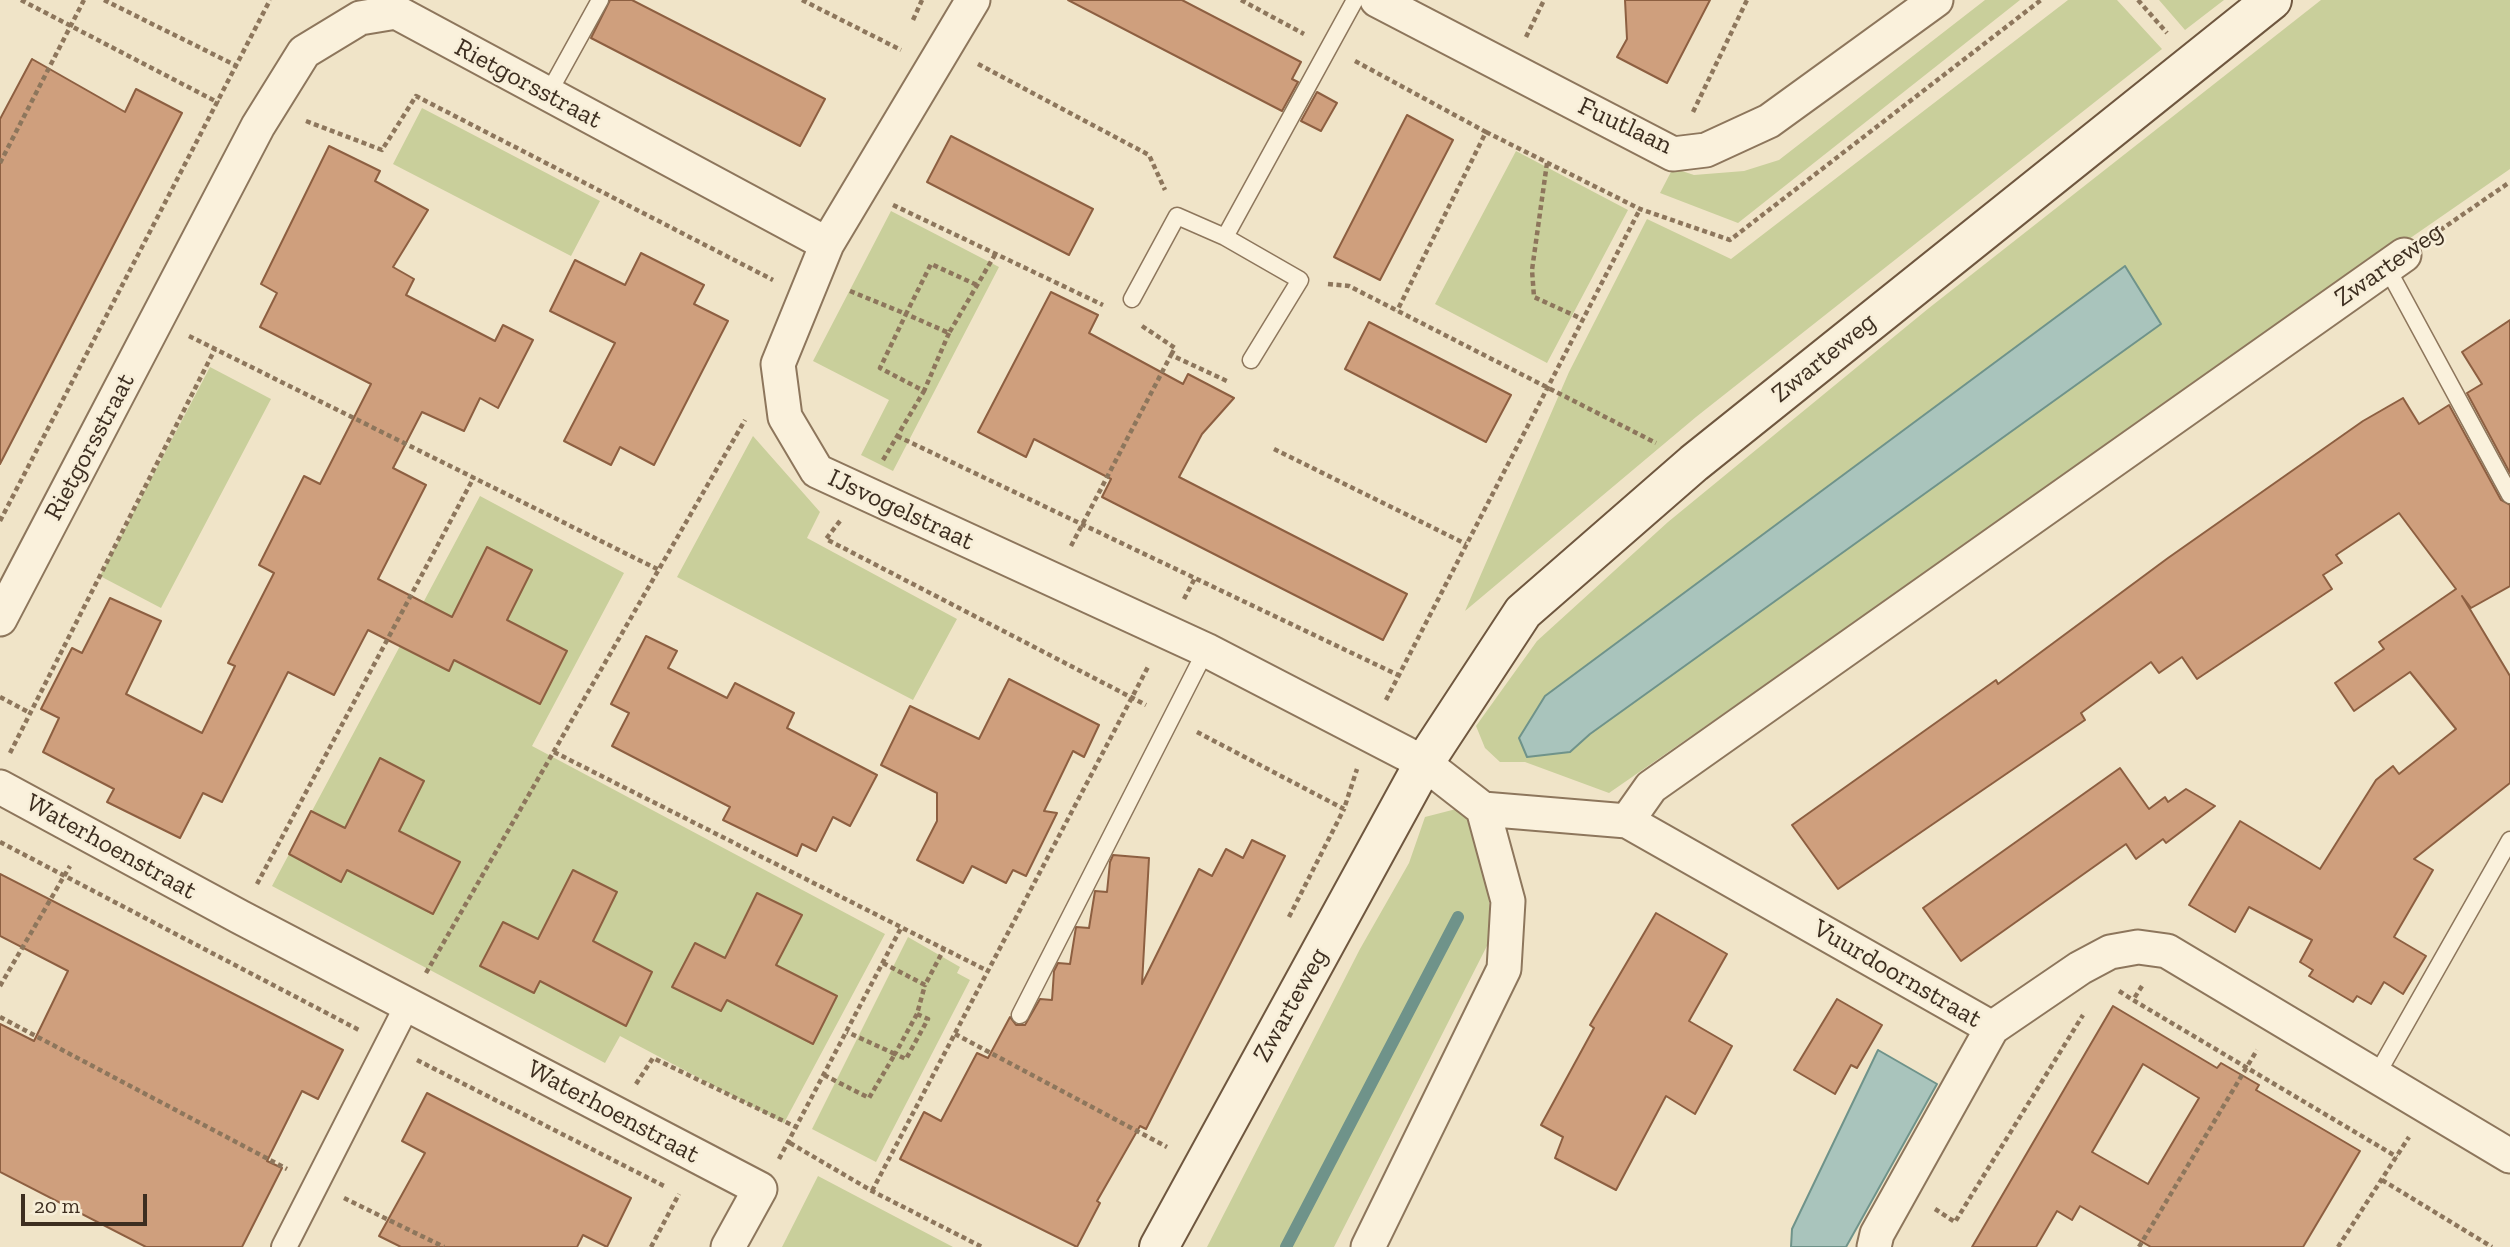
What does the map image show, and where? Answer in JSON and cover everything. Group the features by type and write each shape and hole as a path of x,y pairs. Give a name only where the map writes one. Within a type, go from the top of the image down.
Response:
{"main road":[{"name":"Zwarteweg","path":"1159,1247 1424,763 1523,612 1694,463 2272,0"}],"street":[{"name":"IJsvogelstraat","path":"973,0 827,244 778,364 785,417 817,471 1206,650 1424,763"},
{"name":"Fuutlaan","path":"1377,0 1673,154 1706,150 1769,121 1936,0"},
{"name":"Rietgorsstraat","path":"0,619 264,117 303,52 360,18 396,12 827,244"},
{"name":"Zwarteweg","path":"1627,821 1651,787 2395,261"},
{"path":"1368,1247 1504,969 1508,901 1483,809 1424,763"},
{"name":"Waterhoenstraat","path":"3,773 88,834 240,917 760,1189"},
{"name":"Vuurdoornstraat","path":"1483,809 1627,821 1992,1028 2080,968 2110,952 2138,947 2166,951 2510,1156"},
{"path":"284,1247 408,1004"},
{"path":"1874,1247 1877,1234 1992,1028"},
{"path":"728,1247 760,1189"}],"lane":[{"path":"548,94 600,0"},
{"path":"1225,237 1355,0"},
{"path":"1132,299 1177,216 1225,237 1300,280 1251,360"},
{"path":"2395,261 2510,495"},
{"path":"1020,1015 1206,650"},
{"path":"2376,1076 2510,840"}],"path":[{"path":"22,0 218,103 382,150 416,96 809,286 905,314 949,333"},
{"path":"0,163 84,0"},
{"path":"104,0 237,66"},
{"path":"0,522 270,0"},
{"path":"802,0 939,56 1149,155 1177,216"},
{"path":"1241,0 1486,132 1398,311"},
{"path":"1673,154 1747,0"},
{"path":"2138,0 2174,41"},
{"path":"1547,163 1532,270 1534,297 1582,319"},
{"name":"Zwarteweg","path":"2395,261 2510,182"},
{"path":"860,189 1124,314 1175,348 1053,581"},
{"path":"996,253 949,333 924,391 863,492 826,539 1344,809 1368,734 1640,209"},
{"path":"924,391 880,368 905,314 931,264 978,285"},
{"path":"1300,280 1349,286 1694,463"},
{"path":"1124,314 1132,299"},
{"path":"157,320 659,570"},
{"path":"3,773 30,713 215,349"},
{"path":"1171,355 1234,385 1251,360"},
{"path":"408,1004 778,364"},
{"path":"897,436 1398,676"},
{"path":"1274,449 1466,544"},
{"path":"240,917 474,477"},
{"path":"872,1191 1166,633"},
{"path":"0,697 30,713"},
{"path":"554,752 988,971"},
{"path":"0,986 88,834"},
{"path":"760,1189 790,1143 901,928"},
{"path":"824,1075 869,1098 917,1014 925,985 944,949"},
{"path":"2166,951 2133,1000 2397,1157"},
{"path":"883,963 925,985"},
{"path":"1903,1189 1955,1222 2090,1004"},
{"path":"847,1032 905,1059 928,1019 917,1014"},
{"path":"2138,1247 2277,1016"},
{"path":"0,1017 316,1184 444,1247"},
{"path":"955,1034 1202,1165"},
{"path":"2338,1247 2427,1107"},
{"path":"790,1143 872,1191 982,1247"},
{"path":"2382,1180 2492,1247"},
{"path":"651,1247 679,1194"}],"green space":[{"path":"1985,0 2020,0 1738,223 1660,193 1673,168 1694,175 1744,171 1779,160"},
{"path":"2068,0 2117,0 2162,49 1696,417 1465,611 1569,372 1647,219 1731,259"},
{"path":"2159,0 2224,0 2185,30"},
{"path":"2321,0 2510,0 2510,169 1609,793 1525,762 1500,762 1485,748 1476,726 1537,641 1668,522 1929,308","holes":["2125,266 2160,324 1589,734 1570,752 1545,696"]},
{"path":"422,108 600,201 571,256 393,164"},
{"path":"1516,151 1628,210 1547,363 1435,304"},
{"path":"891,211 999,267 893,471 861,455 889,400 813,361"},
{"path":"210,367 271,399 161,608 100,576"},
{"path":"753,436 820,512 807,538 957,619 913,700 677,577"},
{"path":"480,496 624,573 532,746 885,934 784,1123 620,1036 605,1063 272,886"},
{"path":"1460,808 1480,840 1488,885 1491,938 1334,1247 1207,1247 1360,949 1409,863 1425,817"},
{"path":"908,937 960,967 957,973 970,980 876,1162 812,1129"},
{"path":"818,1176 953,1247 782,1247"}],"water":[{"path":"2125,266 2161,324 1590,734 1570,752 1527,757 1519,738 1545,696"},
{"path":"1878,1050 1937,1084 1846,1247 1791,1247 1792,1229"}],"building":[{"path":"610,0 632,0 825,99 800,146 591,38"},
{"path":"1068,0 1182,0 1301,62 1292,79 1298,82 1282,111"},
{"path":"1625,0 1710,0 1667,83 1617,57 1627,39"},
{"path":"32,59 125,112 136,89 182,113 0,464 0,119"},
{"path":"1317,92 1337,103 1321,131 1301,121"},
{"path":"1407,115 1453,140 1380,280 1334,257"},
{"path":"951,136 1093,209 1069,255 927,182"},
{"path":"329,146 380,171 375,181 428,210 393,267 414,279 406,295 495,341 503,325 533,340 498,408 480,398 464,431 422,412 393,468 426,485 378,579 452,617 487,547 532,570 507,620 567,651 540,704 454,660 449,671 368,630 334,695 288,672 222,802 203,793 180,838 107,802 114,789 43,752 59,718 41,709 72,648 82,653 110,598 161,621 126,694 202,733 235,666 228,663 274,573 259,565 304,476 320,484 371,384 260,327 277,293 261,284"},
{"path":"641,253 704,285 694,304 728,321 654,465 620,447 611,465 564,441 615,343 550,311 575,260 625,285"},
{"path":"1051,292 1098,315 1089,333 1183,384 1188,374 1234,398 1202,434 1179,477 1407,594 1383,640 1102,497 1111,479 1034,439 1026,457 978,432"},
{"path":"2510,320 2510,473 2467,393 2482,384 2462,352"},
{"path":"1369,322 1511,395 1486,442 1345,369"},
{"path":"2403,398 2419,424 2449,405 2501,500 2510,505 2510,586 2471,608 2462,596 2510,676 2510,783 2414,859 2433,870 2394,937 2426,956 2403,994 2384,982 2371,1004 2357,996 2353,1002 2309,976 2313,970 2300,962 2312,940 2249,907 2235,932 2189,905 2240,821 2320,869 2376,780 2393,766 2399,774 2456,729 2410,672 2354,711 2335,683 2384,649 2379,642 2456,589 2399,513 2336,555 2342,563 2323,575 2332,589 2197,679 2182,657 2159,673 2151,662 2081,713 2085,720 1838,889 1792,825 1996,680 1998,684 2168,558 2363,421"},
{"path":"646,636 677,651 668,668 727,698 735,683 794,713 787,728 877,775 850,826 833,817 816,851 802,844 797,856 723,820 730,807 612,746 629,713 611,704"},
{"path":"1009,679 1099,725 1084,757 1073,751 1044,811 1057,813 1026,876 1013,870 1006,883 972,866 963,883 917,860 937,821 937,793 881,765 910,706 979,739"},
{"path":"380,758 424,781 399,831 460,862 433,914 347,870 341,882 289,854 311,811 345,828"},
{"path":"2120,768 2149,809 2165,797 2168,802 2186,789 2215,806 2166,843 2163,839 2136,859 2126,844 1961,961 1923,908"},
{"path":"1252,840 1285,856 1146,1129 1140,1126 1097,1201 1100,1203 1077,1247 900,1159 924,1112 941,1121 977,1053 988,1058 1010,1017 1016,1025 1025,1025 1040,999 1052,1000 1054,971 1058,963 1070,964 1076,927 1089,928 1095,891 1107,892 1113,855 1149,858 1142,984 1199,869 1212,876 1226,849 1243,858"},
{"path":"573,870 617,892 593,941 652,972 626,1026 540,981 534,993 480,966 503,922 538,939"},
{"path":"0,874 343,1050 318,1099 302,1091 267,1161 282,1168 242,1247 146,1247 0,1172 0,1024 34,1041 68,971 0,936"},
{"path":"757,893 802,915 776,965 837,996 813,1044 727,1000 721,1011 672,987 695,943 725,958"},
{"path":"1656,913 1727,954 1689,1021 1732,1046 1695,1114 1666,1096 1616,1190 1555,1158 1563,1137 1541,1125 1594,1028 1590,1025"},
{"path":"1837,999 1882,1025 1857,1068 1851,1065 1835,1094 1794,1070"},
{"path":"2113,1006 2217,1068 2221,1063 2259,1085 2256,1090 2360,1151 2303,1247 2151,1247 2080,1206 2072,1220 2057,1211 2036,1247 1972,1247","holes":["2143,1064 2199,1098 2148,1184 2092,1152"]},
{"path":"427,1093 631,1198 607,1247 583,1235 577,1247 401,1247 379,1236 425,1153 402,1141"}],"waterway":[{"path":"1286,1247 1458,917"}]}
